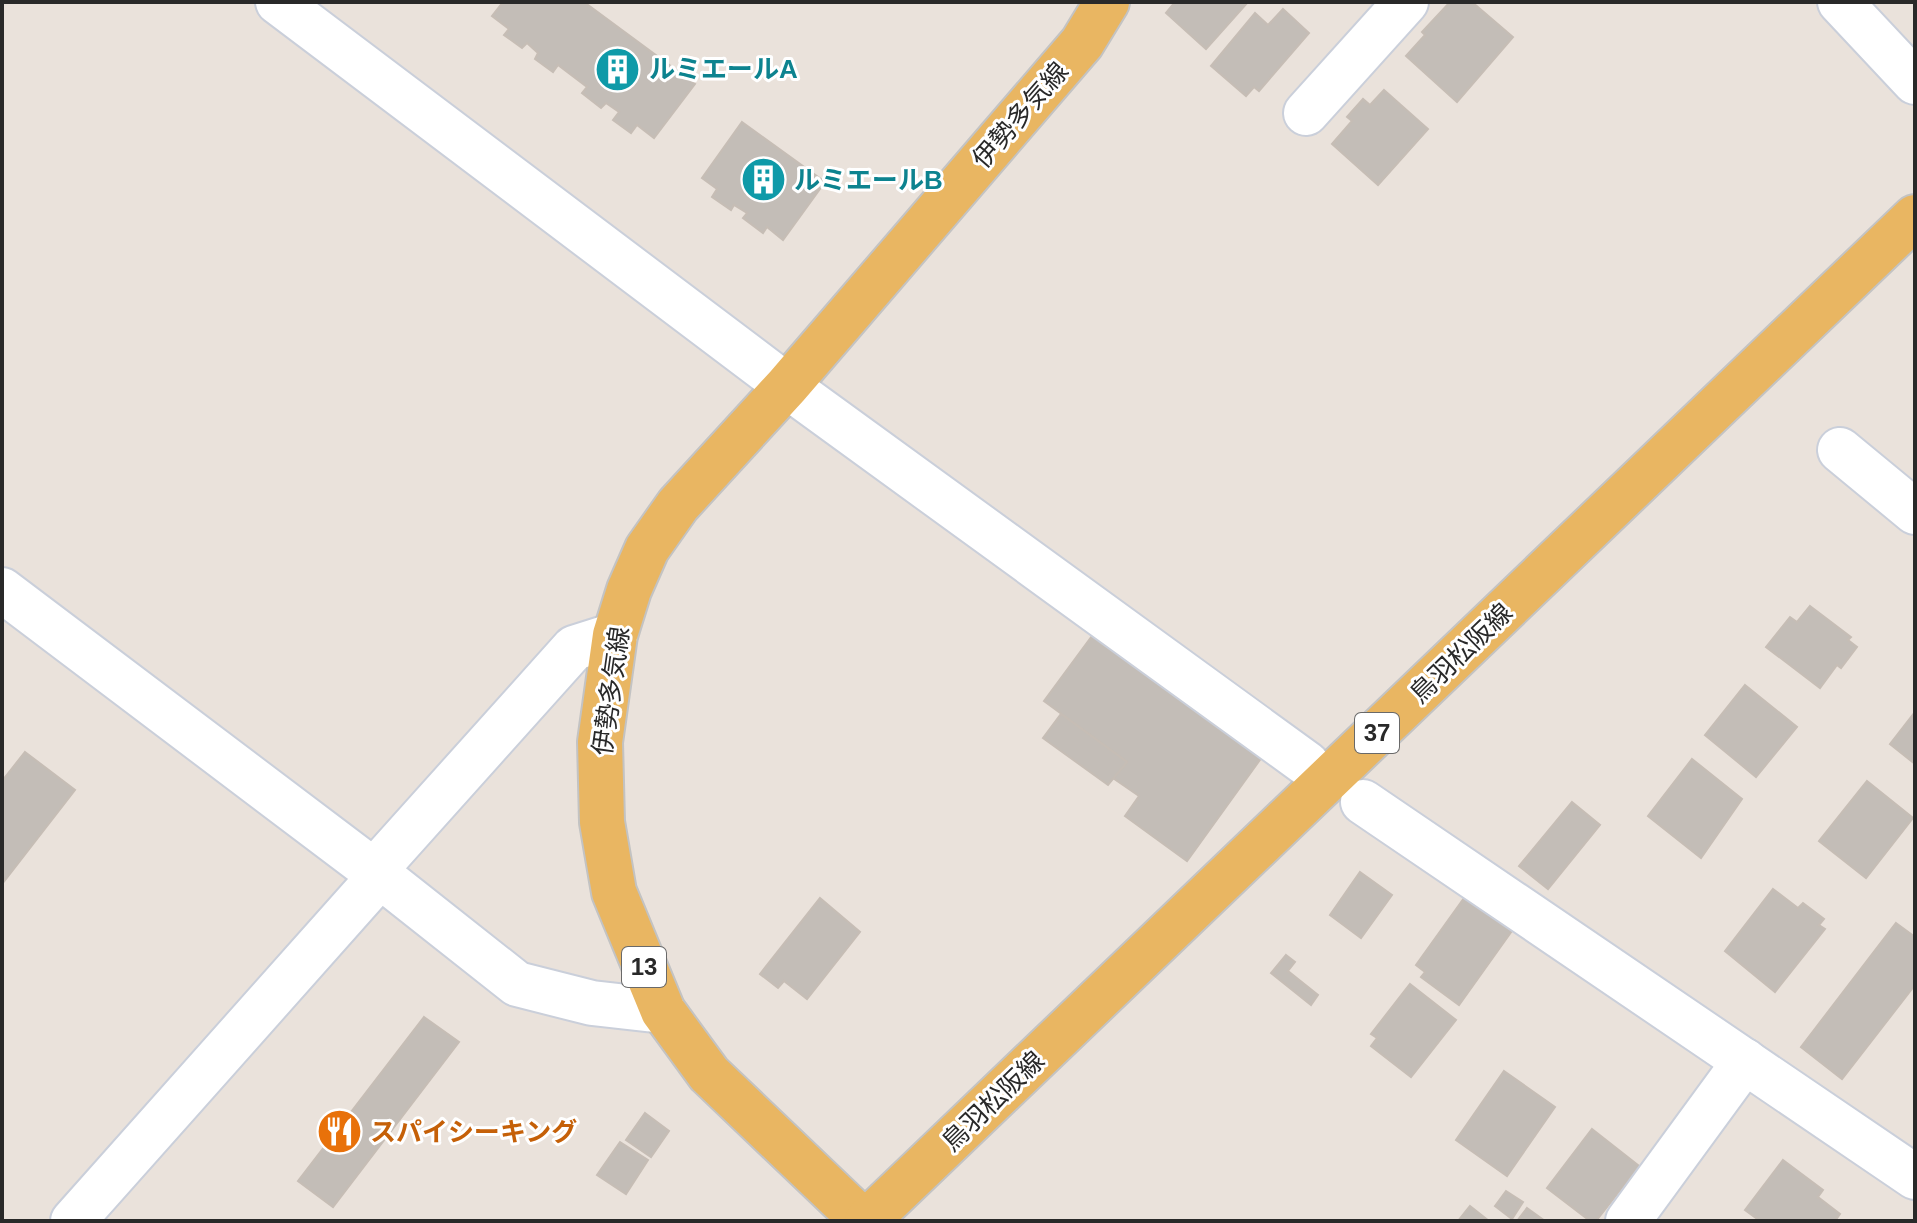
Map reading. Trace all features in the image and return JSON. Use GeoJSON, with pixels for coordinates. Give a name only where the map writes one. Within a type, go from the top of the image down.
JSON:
{"type":"FeatureCollection","features":[{"type":"Feature","properties":{"kind":"main road","name":"伊勢多気線"},"geometry":{"type":"LineString","coordinates":[[865,1221],[709,1074],[663,1011],[614,892],[602,822],[600,742],[615,635],[629,590],[647,549],[678,505],[787,386],[1082,43],[1104,3]]}},
{"type":"Feature","properties":{"kind":"main road","name":"鳥羽松阪線"},"geometry":{"type":"LineString","coordinates":[[865,1221],[1901,231]]}},
{"type":"Feature","properties":{"kind":"street"},"geometry":{"type":"LineString","coordinates":[[278,2],[787,386],[1307,764]]}},
{"type":"Feature","properties":{"kind":"street"},"geometry":{"type":"LineString","coordinates":[[1306,113],[1406,2]]}},
{"type":"Feature","properties":{"kind":"street"},"geometry":{"type":"LineString","coordinates":[[1840,2],[1915,82]]}},
{"type":"Feature","properties":{"kind":"street"},"geometry":{"type":"LineString","coordinates":[[1840,450],[1915,512]]}},
{"type":"Feature","properties":{"kind":"street"},"geometry":{"type":"LineString","coordinates":[[2,590],[517,984],[592,1003],[663,1011]]}},
{"type":"Feature","properties":{"kind":"street"},"geometry":{"type":"LineString","coordinates":[[73,1221],[574,648],[615,635]]}},
{"type":"Feature","properties":{"kind":"street"},"geometry":{"type":"LineString","coordinates":[[1363,802],[1915,1177]]}},
{"type":"Feature","properties":{"kind":"street"},"geometry":{"type":"LineString","coordinates":[[1628,1221],[1745,1061]]}},
{"type":"Feature","properties":{"kind":"building","name":"ルミエールA"},"geometry":{"type":"Polygon","coordinates":[[[503,2],[584,2],[695,84],[654,138],[637,125],[631,133],[613,120],[619,112],[606,103],[601,108],[582,93],[587,87],[558,65],[553,72],[535,59],[538,53],[527,43],[522,48],[504,35],[509,29],[492,16],[503,2]]]}},
{"type":"Feature","properties":{"kind":"building"},"geometry":{"type":"Polygon","coordinates":[[[1175,2],[1248,2],[1206,49],[1166,13],[1175,2]]]}},
{"type":"Feature","properties":{"kind":"building"},"geometry":{"type":"Polygon","coordinates":[[[1450,2],[1472,2],[1513,37],[1457,102],[1406,56],[1425,35],[1422,32],[1450,2]]]}},
{"type":"Feature","properties":{"kind":"building"},"geometry":{"type":"Polygon","coordinates":[[[1283,9],[1309,33],[1259,91],[1254,87],[1246,96],[1211,66],[1255,13],[1268,25],[1283,9]]]}},
{"type":"Feature","properties":{"kind":"building"},"geometry":{"type":"Polygon","coordinates":[[[1384,90],[1428,129],[1378,185],[1332,144],[1352,121],[1347,117],[1363,99],[1370,105],[1384,90]]]}},
{"type":"Feature","properties":{"kind":"building","name":"ルミエールB"},"geometry":{"type":"Polygon","coordinates":[[[742,122],[825,182],[783,240],[767,227],[763,233],[743,218],[747,213],[734,205],[731,210],[712,197],[717,189],[702,178],[742,122]]]}},
{"type":"Feature","properties":{"kind":"building"},"geometry":{"type":"Polygon","coordinates":[[[1810,606],[1851,637],[1848,640],[1857,647],[1841,668],[1837,665],[1820,688],[1766,647],[1790,617],[1797,622],[1810,606]]]}},
{"type":"Feature","properties":{"kind":"building"},"geometry":{"type":"Polygon","coordinates":[[[1095,632],[1262,757],[1187,861],[1125,816],[1139,796],[1113,778],[1127,762],[1044,701],[1095,632]]]}},
{"type":"Feature","properties":{"kind":"building"},"geometry":{"type":"Polygon","coordinates":[[[1745,685],[1797,727],[1756,777],[1705,735],[1745,685]]]}},
{"type":"Feature","properties":{"kind":"building"},"geometry":{"type":"Polygon","coordinates":[[[1915,712],[1915,764],[1890,744],[1915,712]]]}},
{"type":"Feature","properties":{"kind":"building"},"geometry":{"type":"Polygon","coordinates":[[[1061,714],[1127,762],[1108,785],[1043,738],[1061,714]]]}},
{"type":"Feature","properties":{"kind":"building"},"geometry":{"type":"Polygon","coordinates":[[[25,752],[75,790],[2,884],[2,781],[25,752]]]}},
{"type":"Feature","properties":{"kind":"building"},"geometry":{"type":"Polygon","coordinates":[[[1692,759],[1742,799],[1701,858],[1648,816],[1692,759]]]}},
{"type":"Feature","properties":{"kind":"building"},"geometry":{"type":"Polygon","coordinates":[[[1867,781],[1913,818],[1866,878],[1819,841],[1867,781]]]}},
{"type":"Feature","properties":{"kind":"building"},"geometry":{"type":"Polygon","coordinates":[[[1572,802],[1600,825],[1548,889],[1519,866],[1572,802]]]}},
{"type":"Feature","properties":{"kind":"building"},"geometry":{"type":"Polygon","coordinates":[[[1360,872],[1392,895],[1361,938],[1330,915],[1360,872]]]}},
{"type":"Feature","properties":{"kind":"building"},"geometry":{"type":"Polygon","coordinates":[[[1773,889],[1798,908],[1803,903],[1824,919],[1819,925],[1825,929],[1775,992],[1725,951],[1773,889]]]}},
{"type":"Feature","properties":{"kind":"building"},"geometry":{"type":"Polygon","coordinates":[[[1467,894],[1514,928],[1459,1005],[1421,977],[1425,972],[1416,965],[1467,894]]]}},
{"type":"Feature","properties":{"kind":"building"},"geometry":{"type":"Polygon","coordinates":[[[820,898],[860,932],[807,999],[784,981],[778,988],[760,974],[820,898]]]}},
{"type":"Feature","properties":{"kind":"building"},"geometry":{"type":"Polygon","coordinates":[[[1896,923],[1915,937],[1915,985],[1842,1079],[1801,1047],[1896,923]]]}},
{"type":"Feature","properties":{"kind":"building"},"geometry":{"type":"Polygon","coordinates":[[[1286,955],[1295,962],[1288,971],[1318,995],[1311,1005],[1271,973],[1286,955]]]}},
{"type":"Feature","properties":{"kind":"building"},"geometry":{"type":"Polygon","coordinates":[[[1410,984],[1456,1020],[1411,1077],[1371,1046],[1377,1038],[1371,1034],[1410,984]]]}},
{"type":"Feature","properties":{"kind":"building"},"geometry":{"type":"Polygon","coordinates":[[[424,1017],[459,1042],[333,1207],[298,1181],[424,1017]]]}},
{"type":"Feature","properties":{"kind":"building"},"geometry":{"type":"Polygon","coordinates":[[[1504,1071],[1555,1107],[1507,1176],[1456,1140],[1504,1071]]]}},
{"type":"Feature","properties":{"kind":"building"},"geometry":{"type":"Polygon","coordinates":[[[645,1113],[669,1131],[651,1157],[626,1140],[645,1113]]]}},
{"type":"Feature","properties":{"kind":"building"},"geometry":{"type":"Polygon","coordinates":[[[1592,1129],[1639,1166],[1596,1221],[1590,1221],[1547,1188],[1592,1129]]]}},
{"type":"Feature","properties":{"kind":"building"},"geometry":{"type":"Polygon","coordinates":[[[620,1142],[648,1160],[626,1194],[597,1175],[620,1142]]]}},
{"type":"Feature","properties":{"kind":"building"},"geometry":{"type":"Polygon","coordinates":[[[1783,1160],[1823,1190],[1818,1197],[1840,1214],[1835,1221],[1760,1221],[1745,1210],[1783,1160]]]}},
{"type":"Feature","properties":{"kind":"building"},"geometry":{"type":"Polygon","coordinates":[[[1506,1191],[1523,1202],[1512,1219],[1495,1206],[1506,1191]]]}},
{"type":"Feature","properties":{"kind":"building"},"geometry":{"type":"Polygon","coordinates":[[[1470,1206],[1489,1221],[1458,1221],[1470,1206]]]}},
{"type":"Feature","properties":{"kind":"building"},"geometry":{"type":"Polygon","coordinates":[[[1527,1208],[1545,1221],[1517,1221],[1527,1208]]]}},
{"type":"Feature","properties":{"kind":"place","name":"ルミエールA"},"geometry":{"type":"Point","coordinates":[618,69]}},
{"type":"Feature","properties":{"kind":"place","name":"ルミエールB"},"geometry":{"type":"Point","coordinates":[763,180]}},
{"type":"Feature","properties":{"kind":"place","name":"スパイシーキング"},"geometry":{"type":"Point","coordinates":[339,1132]}}]}
